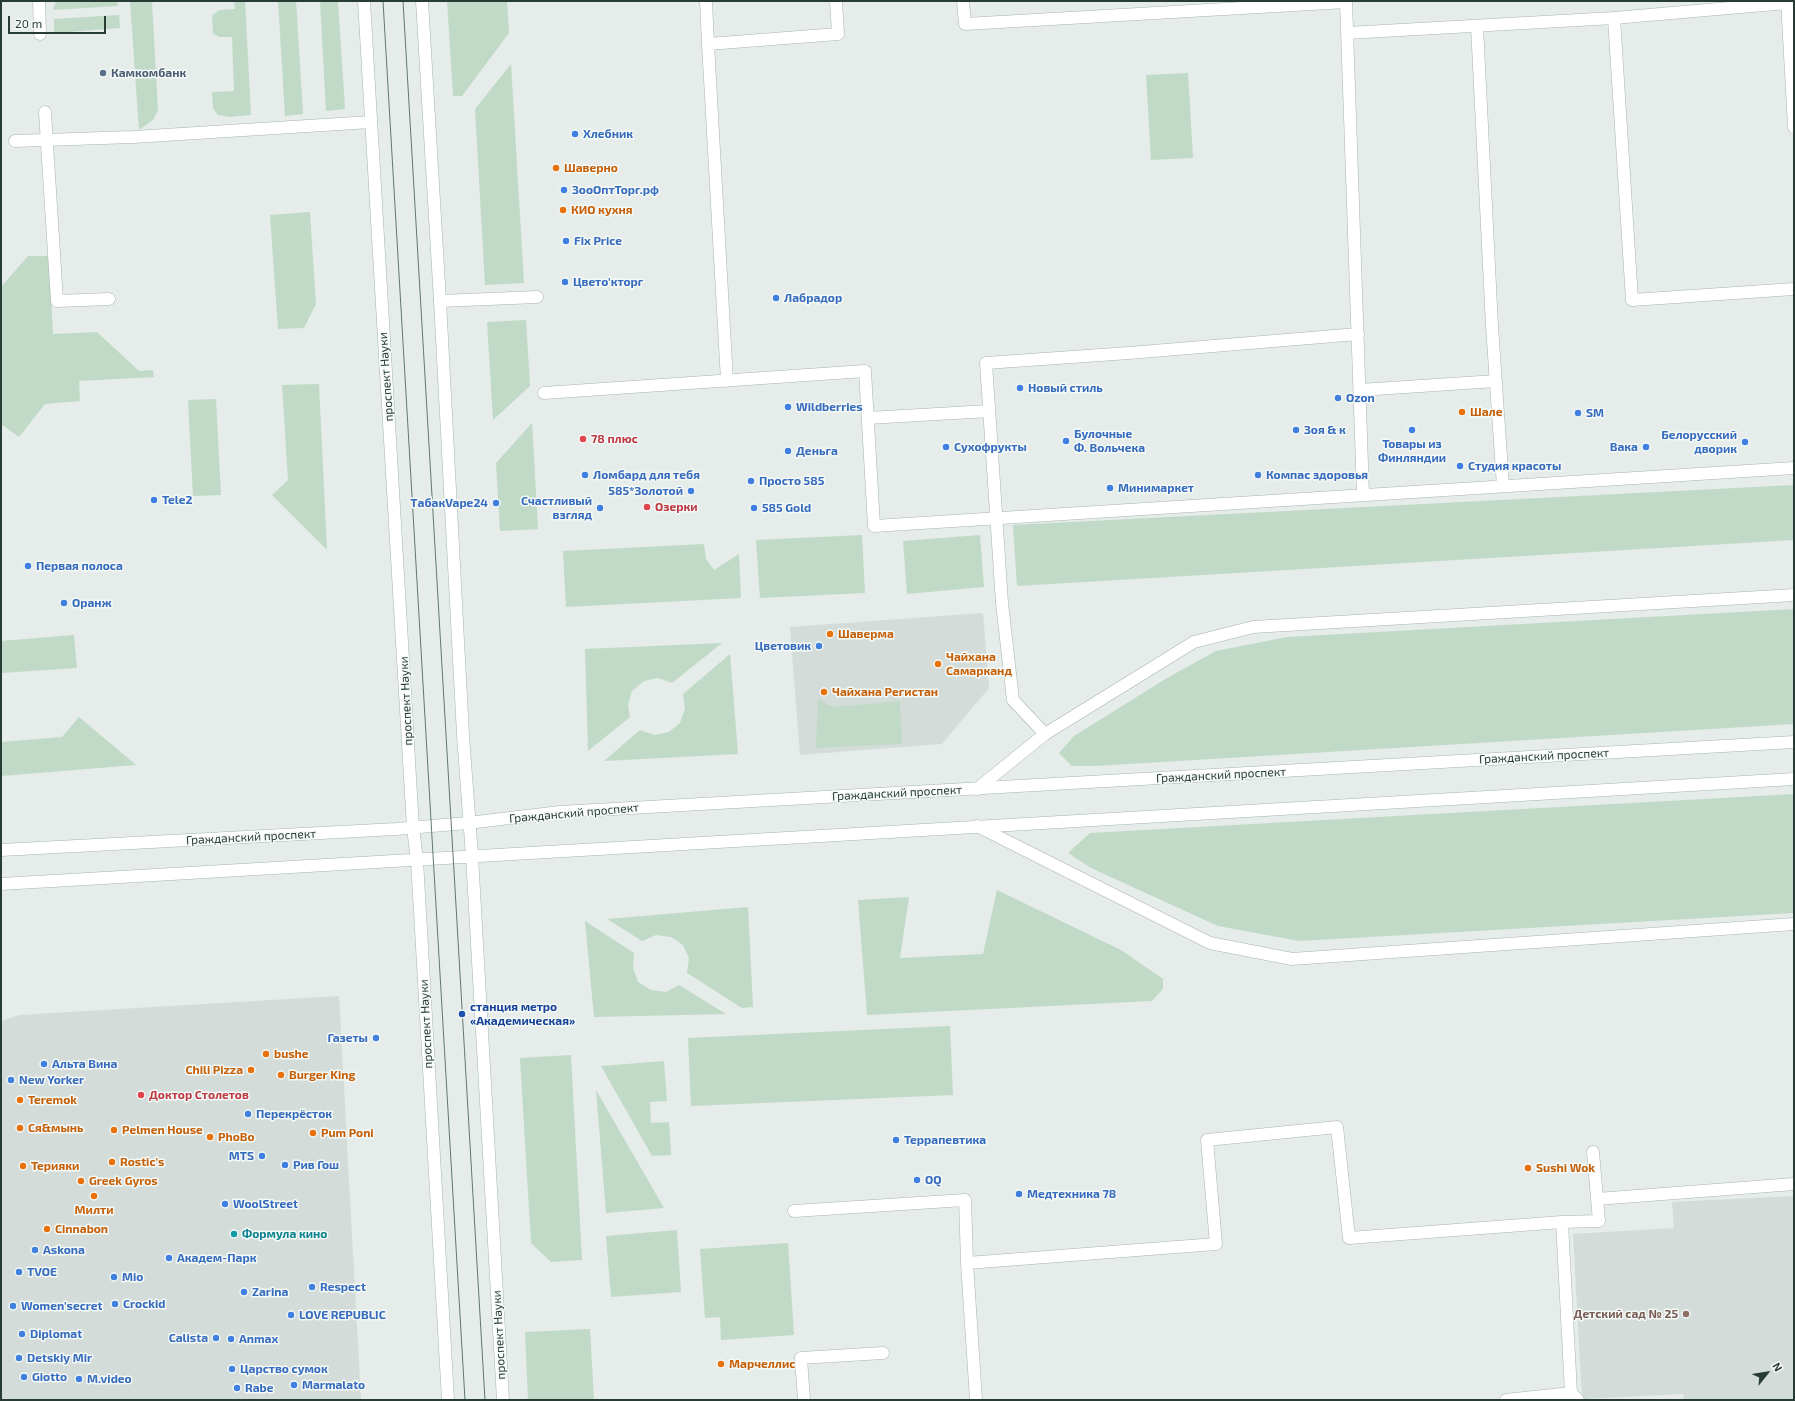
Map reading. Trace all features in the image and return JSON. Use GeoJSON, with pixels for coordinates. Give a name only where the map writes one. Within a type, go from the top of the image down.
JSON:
{"type":"FeatureCollection","features":[{"type":"Feature","properties":{"kind":"main road"},"geometry":{"type":"LineString","coordinates":[[39,1],[40,34]]}},
{"type":"Feature","properties":{"kind":"main road","name":"проспект Науки"},"geometry":{"type":"LineString","coordinates":[[364,1],[413,828],[417,860],[448,1400]]}},
{"type":"Feature","properties":{"kind":"main road","name":"проспект Науки"},"geometry":{"type":"LineString","coordinates":[[422,1],[440,300],[468,823],[472,856],[503,1400]]}},
{"type":"Feature","properties":{"kind":"main road"},"geometry":{"type":"LineString","coordinates":[[706,1],[728,380]]}},
{"type":"Feature","properties":{"kind":"main road"},"geometry":{"type":"LineString","coordinates":[[708,44],[838,34],[836,1]]}},
{"type":"Feature","properties":{"kind":"main road"},"geometry":{"type":"LineString","coordinates":[[963,1],[965,24],[1346,2],[1364,494]]}},
{"type":"Feature","properties":{"kind":"main road"},"geometry":{"type":"LineString","coordinates":[[1347,33],[1614,18],[1787,2],[1794,127]]}},
{"type":"Feature","properties":{"kind":"main road"},"geometry":{"type":"LineString","coordinates":[[1614,18],[1632,300],[1794,289]]}},
{"type":"Feature","properties":{"kind":"main road"},"geometry":{"type":"LineString","coordinates":[[1477,26],[1503,486]]}},
{"type":"Feature","properties":{"kind":"main road"},"geometry":{"type":"LineString","coordinates":[[45,112],[55,246],[57,301],[109,299]]}},
{"type":"Feature","properties":{"kind":"main road"},"geometry":{"type":"LineString","coordinates":[[15,141],[133,137],[371,122]]}},
{"type":"Feature","properties":{"kind":"main road"},"geometry":{"type":"LineString","coordinates":[[440,300],[537,297]]}},
{"type":"Feature","properties":{"kind":"main road"},"geometry":{"type":"LineString","coordinates":[[1045,734],[1013,700],[1002,603],[986,363],[1358,334]]}},
{"type":"Feature","properties":{"kind":"main road"},"geometry":{"type":"LineString","coordinates":[[544,393],[865,371],[874,526],[996,517],[1794,468]]}},
{"type":"Feature","properties":{"kind":"main road"},"geometry":{"type":"LineString","coordinates":[[1360,390],[1496,382]]}},
{"type":"Feature","properties":{"kind":"main road"},"geometry":{"type":"LineString","coordinates":[[868,418],[990,411]]}},
{"type":"Feature","properties":{"kind":"main road"},"geometry":{"type":"LineString","coordinates":[[977,789],[1045,734],[1194,642],[1253,627],[1794,595]]}},
{"type":"Feature","properties":{"kind":"main road","name":"Гражданский проспект"},"geometry":{"type":"LineString","coordinates":[[1,850],[413,828],[560,812],[1794,742]]}},
{"type":"Feature","properties":{"kind":"main road"},"geometry":{"type":"LineString","coordinates":[[1,884],[1794,779]]}},
{"type":"Feature","properties":{"kind":"main road"},"geometry":{"type":"LineString","coordinates":[[977,826],[1210,943],[1292,959],[1794,924]]}},
{"type":"Feature","properties":{"kind":"main road"},"geometry":{"type":"LineString","coordinates":[[967,1263],[1216,1244],[1207,1140],[1337,1127],[1349,1238],[1562,1222],[1599,1221],[1593,1152]]}},
{"type":"Feature","properties":{"kind":"main road"},"geometry":{"type":"LineString","coordinates":[[1597,1200],[1794,1184]]}},
{"type":"Feature","properties":{"kind":"main road"},"geometry":{"type":"LineString","coordinates":[[794,1211],[965,1200],[967,1263],[976,1400]]}},
{"type":"Feature","properties":{"kind":"main road"},"geometry":{"type":"LineString","coordinates":[[1506,1400],[1574,1396],[1562,1222]]}},
{"type":"Feature","properties":{"kind":"main road"},"geometry":{"type":"LineString","coordinates":[[804,1400],[801,1358],[883,1353]]}},
{"type":"Feature","properties":{"kind":"shaded area"},"geometry":{"type":"Polygon","coordinates":[[[983,613],[989,688],[942,744],[800,755],[790,627],[983,613]]]}},
{"type":"Feature","properties":{"kind":"shaded area","name":"Академ-Парк"},"geometry":{"type":"Polygon","coordinates":[[[339,996],[361,1400],[1,1400],[1,1021],[19,1015],[339,996]]]}},
{"type":"Feature","properties":{"kind":"shaded area","name":"Детский сад № 25"},"geometry":{"type":"Polygon","coordinates":[[[1794,1196],[1794,1400],[1684,1400],[1683,1394],[1582,1399],[1573,1234],[1674,1228],[1672,1202],[1794,1196]]]}},
{"type":"Feature","properties":{"kind":"green space"},"geometry":{"type":"Polygon","coordinates":[[[56,1],[117,1],[118,6],[53,10],[56,1]]]}},
{"type":"Feature","properties":{"kind":"green space"},"geometry":{"type":"Polygon","coordinates":[[[130,1],[152,1],[158,110],[153,120],[139,130],[130,1]]]}},
{"type":"Feature","properties":{"kind":"green space"},"geometry":{"type":"Polygon","coordinates":[[[234,1],[245,1],[251,115],[229,117],[218,115],[213,108],[212,92],[234,91],[232,37],[220,37],[213,34],[212,15],[220,10],[235,9],[234,1]]]}},
{"type":"Feature","properties":{"kind":"green space"},"geometry":{"type":"Polygon","coordinates":[[[278,1],[296,1],[303,114],[285,116],[278,1]]]}},
{"type":"Feature","properties":{"kind":"green space"},"geometry":{"type":"Polygon","coordinates":[[[320,1],[338,1],[345,109],[326,111],[320,1]]]}},
{"type":"Feature","properties":{"kind":"green space"},"geometry":{"type":"Polygon","coordinates":[[[447,1],[507,1],[509,33],[462,96],[453,96],[447,1]]]}},
{"type":"Feature","properties":{"kind":"green space"},"geometry":{"type":"Polygon","coordinates":[[[119,15],[120,28],[54,33],[54,19],[119,15]]]}},
{"type":"Feature","properties":{"kind":"green space"},"geometry":{"type":"Polygon","coordinates":[[[511,64],[524,283],[485,285],[475,109],[511,64]]]}},
{"type":"Feature","properties":{"kind":"green space"},"geometry":{"type":"Polygon","coordinates":[[[1188,73],[1193,158],[1151,160],[1146,75],[1188,73]]]}},
{"type":"Feature","properties":{"kind":"green space"},"geometry":{"type":"Polygon","coordinates":[[[310,212],[316,304],[304,328],[278,329],[270,215],[310,212]]]}},
{"type":"Feature","properties":{"kind":"green space"},"geometry":{"type":"Polygon","coordinates":[[[28,256],[49,256],[53,334],[97,332],[139,371],[153,370],[154,377],[79,381],[80,401],[45,404],[19,437],[1,424],[1,287],[28,256]]]}},
{"type":"Feature","properties":{"kind":"green space"},"geometry":{"type":"Polygon","coordinates":[[[526,320],[530,386],[493,420],[487,322],[526,320]]]}},
{"type":"Feature","properties":{"kind":"green space"},"geometry":{"type":"Polygon","coordinates":[[[319,384],[327,550],[272,495],[288,480],[282,385],[319,384]]]}},
{"type":"Feature","properties":{"kind":"green space"},"geometry":{"type":"Polygon","coordinates":[[[216,399],[221,495],[193,496],[188,400],[216,399]]]}},
{"type":"Feature","properties":{"kind":"green space"},"geometry":{"type":"Polygon","coordinates":[[[532,423],[538,529],[500,531],[496,463],[532,423]]]}},
{"type":"Feature","properties":{"kind":"green space"},"geometry":{"type":"Polygon","coordinates":[[[1794,485],[1794,540],[1017,586],[1013,525],[1794,485]]]}},
{"type":"Feature","properties":{"kind":"green space"},"geometry":{"type":"Polygon","coordinates":[[[862,535],[865,593],[760,598],[756,540],[862,535]]]}},
{"type":"Feature","properties":{"kind":"green space"},"geometry":{"type":"Polygon","coordinates":[[[980,535],[984,587],[907,594],[903,541],[980,535]]]}},
{"type":"Feature","properties":{"kind":"green space"},"geometry":{"type":"Polygon","coordinates":[[[704,544],[706,559],[714,570],[739,554],[741,598],[566,607],[563,551],[704,544]]]}},
{"type":"Feature","properties":{"kind":"green space"},"geometry":{"type":"Polygon","coordinates":[[[1794,609],[1794,724],[1095,766],[1072,766],[1059,753],[1074,736],[1167,678],[1216,651],[1287,637],[1794,609]]]}},
{"type":"Feature","properties":{"kind":"green space"},"geometry":{"type":"Polygon","coordinates":[[[74,635],[77,668],[1,673],[1,641],[74,635]]]}},
{"type":"Feature","properties":{"kind":"green space"},"geometry":{"type":"Polygon","coordinates":[[[722,643],[672,683],[658,678],[644,681],[632,691],[628,705],[630,717],[588,751],[585,649],[722,643]]]}},
{"type":"Feature","properties":{"kind":"green space"},"geometry":{"type":"Polygon","coordinates":[[[730,654],[738,754],[604,761],[640,730],[654,735],[669,732],[680,723],[685,709],[683,694],[730,654]]]}},
{"type":"Feature","properties":{"kind":"green space"},"geometry":{"type":"Polygon","coordinates":[[[818,698],[825,704],[834,707],[900,701],[902,744],[816,748],[818,698]]]}},
{"type":"Feature","properties":{"kind":"green space"},"geometry":{"type":"Polygon","coordinates":[[[79,717],[136,765],[1,776],[1,742],[62,737],[79,717]]]}},
{"type":"Feature","properties":{"kind":"green space"},"geometry":{"type":"Polygon","coordinates":[[[1794,794],[1794,913],[1299,941],[1218,926],[1091,868],[1068,853],[1090,833],[1794,794]]]}},
{"type":"Feature","properties":{"kind":"green space"},"geometry":{"type":"Polygon","coordinates":[[[997,890],[1121,950],[1163,979],[1163,989],[1152,1001],[867,1015],[858,900],[909,897],[900,958],[983,954],[997,890]]]}},
{"type":"Feature","properties":{"kind":"green space"},"geometry":{"type":"Polygon","coordinates":[[[748,907],[753,1007],[742,1008],[687,973],[689,958],[683,945],[671,937],[656,935],[642,941],[607,919],[748,907]]]}},
{"type":"Feature","properties":{"kind":"green space"},"geometry":{"type":"Polygon","coordinates":[[[585,921],[634,953],[633,968],[638,982],[651,990],[666,992],[679,985],[726,1014],[594,1017],[585,921]]]}},
{"type":"Feature","properties":{"kind":"green space"},"geometry":{"type":"Polygon","coordinates":[[[950,1026],[953,1095],[691,1106],[688,1038],[950,1026]]]}},
{"type":"Feature","properties":{"kind":"green space"},"geometry":{"type":"Polygon","coordinates":[[[571,1055],[582,1260],[551,1262],[531,1243],[520,1058],[571,1055]]]}},
{"type":"Feature","properties":{"kind":"green space"},"geometry":{"type":"Polygon","coordinates":[[[664,1061],[667,1101],[650,1102],[651,1123],[669,1122],[671,1155],[652,1156],[601,1066],[664,1061]]]}},
{"type":"Feature","properties":{"kind":"green space"},"geometry":{"type":"Polygon","coordinates":[[[596,1090],[664,1208],[606,1213],[596,1090]]]}},
{"type":"Feature","properties":{"kind":"green space"},"geometry":{"type":"Polygon","coordinates":[[[677,1230],[681,1292],[611,1297],[606,1236],[677,1230]]]}},
{"type":"Feature","properties":{"kind":"green space"},"geometry":{"type":"Polygon","coordinates":[[[788,1243],[794,1335],[721,1340],[720,1317],[705,1318],[700,1249],[788,1243]]]}},
{"type":"Feature","properties":{"kind":"green space"},"geometry":{"type":"Polygon","coordinates":[[[590,1329],[594,1400],[528,1400],[525,1332],[590,1329]]]}},
{"type":"Feature","properties":{"kind":"tram line"},"geometry":{"type":"LineString","coordinates":[[383,1],[465,1400]]}},
{"type":"Feature","properties":{"kind":"tram line"},"geometry":{"type":"LineString","coordinates":[[403,1],[485,1400]]}},
{"type":"Feature","properties":{"kind":"place","name":"Камкомбанк"},"geometry":{"type":"Point","coordinates":[103,73]}},
{"type":"Feature","properties":{"kind":"place","name":"Хлебник"},"geometry":{"type":"Point","coordinates":[575,134]}},
{"type":"Feature","properties":{"kind":"place","name":"Шаверно"},"geometry":{"type":"Point","coordinates":[556,168]}},
{"type":"Feature","properties":{"kind":"place","name":"ЗооОптТорг.рф"},"geometry":{"type":"Point","coordinates":[564,190]}},
{"type":"Feature","properties":{"kind":"place","name":"КИО кухня"},"geometry":{"type":"Point","coordinates":[563,210]}},
{"type":"Feature","properties":{"kind":"place","name":"Fix Price"},"geometry":{"type":"Point","coordinates":[566,241]}},
{"type":"Feature","properties":{"kind":"place","name":"Цвето'кторг"},"geometry":{"type":"Point","coordinates":[565,282]}},
{"type":"Feature","properties":{"kind":"place","name":"Лабрадор"},"geometry":{"type":"Point","coordinates":[776,298]}},
{"type":"Feature","properties":{"kind":"place","name":"Новый стиль"},"geometry":{"type":"Point","coordinates":[1020,388]}},
{"type":"Feature","properties":{"kind":"place","name":"Ozon"},"geometry":{"type":"Point","coordinates":[1338,398]}},
{"type":"Feature","properties":{"kind":"place","name":"Wildberries"},"geometry":{"type":"Point","coordinates":[788,407]}},
{"type":"Feature","properties":{"kind":"place","name":"Шале"},"geometry":{"type":"Point","coordinates":[1462,412]}},
{"type":"Feature","properties":{"kind":"place","name":"SM"},"geometry":{"type":"Point","coordinates":[1578,413]}},
{"type":"Feature","properties":{"kind":"place","name":"Зоя & к"},"geometry":{"type":"Point","coordinates":[1296,430]}},
{"type":"Feature","properties":{"kind":"place","name":"Товары из Финляндии"},"geometry":{"type":"Point","coordinates":[1412,430]}},
{"type":"Feature","properties":{"kind":"place","name":"78 плюс"},"geometry":{"type":"Point","coordinates":[583,439]}},
{"type":"Feature","properties":{"kind":"place","name":"Булочные Ф. Вольчека"},"geometry":{"type":"Point","coordinates":[1066,441]}},
{"type":"Feature","properties":{"kind":"place","name":"Белорусский дворик"},"geometry":{"type":"Point","coordinates":[1745,442]}},
{"type":"Feature","properties":{"kind":"place","name":"Сухофрукты"},"geometry":{"type":"Point","coordinates":[946,447]}},
{"type":"Feature","properties":{"kind":"place","name":"Вака"},"geometry":{"type":"Point","coordinates":[1646,447]}},
{"type":"Feature","properties":{"kind":"place","name":"Деньга"},"geometry":{"type":"Point","coordinates":[788,451]}},
{"type":"Feature","properties":{"kind":"place","name":"Студия красоты"},"geometry":{"type":"Point","coordinates":[1460,466]}},
{"type":"Feature","properties":{"kind":"place","name":"Ломбард для тебя"},"geometry":{"type":"Point","coordinates":[585,475]}},
{"type":"Feature","properties":{"kind":"place","name":"Компас здоровья"},"geometry":{"type":"Point","coordinates":[1258,475]}},
{"type":"Feature","properties":{"kind":"place","name":"Просто 585"},"geometry":{"type":"Point","coordinates":[751,481]}},
{"type":"Feature","properties":{"kind":"place","name":"Минимаркет"},"geometry":{"type":"Point","coordinates":[1110,488]}},
{"type":"Feature","properties":{"kind":"place","name":"585*Золотой"},"geometry":{"type":"Point","coordinates":[691,491]}},
{"type":"Feature","properties":{"kind":"place","name":"Tele2"},"geometry":{"type":"Point","coordinates":[154,500]}},
{"type":"Feature","properties":{"kind":"place","name":"ТабакVape24"},"geometry":{"type":"Point","coordinates":[496,503]}},
{"type":"Feature","properties":{"kind":"place","name":"Озерки"},"geometry":{"type":"Point","coordinates":[647,507]}},
{"type":"Feature","properties":{"kind":"place","name":"Счастливый взгляд"},"geometry":{"type":"Point","coordinates":[600,508]}},
{"type":"Feature","properties":{"kind":"place","name":"585 Gold"},"geometry":{"type":"Point","coordinates":[754,508]}},
{"type":"Feature","properties":{"kind":"place","name":"Первая полоса"},"geometry":{"type":"Point","coordinates":[28,566]}},
{"type":"Feature","properties":{"kind":"place","name":"Оранж"},"geometry":{"type":"Point","coordinates":[64,603]}},
{"type":"Feature","properties":{"kind":"place","name":"Шаверма"},"geometry":{"type":"Point","coordinates":[830,634]}},
{"type":"Feature","properties":{"kind":"place","name":"Цветовик"},"geometry":{"type":"Point","coordinates":[819,646]}},
{"type":"Feature","properties":{"kind":"place","name":"Чайхана Самарканд"},"geometry":{"type":"Point","coordinates":[938,664]}},
{"type":"Feature","properties":{"kind":"place","name":"Чайхана Регистан"},"geometry":{"type":"Point","coordinates":[824,692]}},
{"type":"Feature","properties":{"kind":"place","name":"станция метро «Академическая»"},"geometry":{"type":"Point","coordinates":[462,1014]}},
{"type":"Feature","properties":{"kind":"place","name":"Газеты"},"geometry":{"type":"Point","coordinates":[376,1038]}},
{"type":"Feature","properties":{"kind":"place","name":"bushe"},"geometry":{"type":"Point","coordinates":[266,1054]}},
{"type":"Feature","properties":{"kind":"place","name":"Альта Вина"},"geometry":{"type":"Point","coordinates":[44,1064]}},
{"type":"Feature","properties":{"kind":"place","name":"Chili Pizza"},"geometry":{"type":"Point","coordinates":[251,1070]}},
{"type":"Feature","properties":{"kind":"place","name":"Burger King"},"geometry":{"type":"Point","coordinates":[281,1075]}},
{"type":"Feature","properties":{"kind":"place","name":"New Yorker"},"geometry":{"type":"Point","coordinates":[11,1080]}},
{"type":"Feature","properties":{"kind":"place","name":"Доктор Столетов"},"geometry":{"type":"Point","coordinates":[141,1095]}},
{"type":"Feature","properties":{"kind":"place","name":"Teremok"},"geometry":{"type":"Point","coordinates":[20,1100]}},
{"type":"Feature","properties":{"kind":"place","name":"Перекрёсток"},"geometry":{"type":"Point","coordinates":[248,1114]}},
{"type":"Feature","properties":{"kind":"place","name":"Ся&мынь"},"geometry":{"type":"Point","coordinates":[20,1128]}},
{"type":"Feature","properties":{"kind":"place","name":"Pelmen House"},"geometry":{"type":"Point","coordinates":[114,1130]}},
{"type":"Feature","properties":{"kind":"place","name":"Pum Poni"},"geometry":{"type":"Point","coordinates":[313,1133]}},
{"type":"Feature","properties":{"kind":"place","name":"PhoBo"},"geometry":{"type":"Point","coordinates":[210,1137]}},
{"type":"Feature","properties":{"kind":"place","name":"Террапевтика"},"geometry":{"type":"Point","coordinates":[896,1140]}},
{"type":"Feature","properties":{"kind":"place","name":"MTS"},"geometry":{"type":"Point","coordinates":[262,1156]}},
{"type":"Feature","properties":{"kind":"place","name":"Rostic's"},"geometry":{"type":"Point","coordinates":[112,1162]}},
{"type":"Feature","properties":{"kind":"place","name":"Рив Гош"},"geometry":{"type":"Point","coordinates":[285,1165]}},
{"type":"Feature","properties":{"kind":"place","name":"Терияки"},"geometry":{"type":"Point","coordinates":[23,1166]}},
{"type":"Feature","properties":{"kind":"place","name":"Sushi Wok"},"geometry":{"type":"Point","coordinates":[1528,1168]}},
{"type":"Feature","properties":{"kind":"place","name":"OQ"},"geometry":{"type":"Point","coordinates":[917,1180]}},
{"type":"Feature","properties":{"kind":"place","name":"Greek Gyros"},"geometry":{"type":"Point","coordinates":[81,1181]}},
{"type":"Feature","properties":{"kind":"place","name":"Медтехника 78"},"geometry":{"type":"Point","coordinates":[1019,1194]}},
{"type":"Feature","properties":{"kind":"place","name":"Милти"},"geometry":{"type":"Point","coordinates":[94,1196]}},
{"type":"Feature","properties":{"kind":"place","name":"WoolStreet"},"geometry":{"type":"Point","coordinates":[225,1204]}},
{"type":"Feature","properties":{"kind":"place","name":"Cinnabon"},"geometry":{"type":"Point","coordinates":[47,1229]}},
{"type":"Feature","properties":{"kind":"place","name":"Формула кино"},"geometry":{"type":"Point","coordinates":[234,1234]}},
{"type":"Feature","properties":{"kind":"place","name":"Askona"},"geometry":{"type":"Point","coordinates":[35,1250]}},
{"type":"Feature","properties":{"kind":"place","name":"Академ-Парк"},"geometry":{"type":"Point","coordinates":[169,1258]}},
{"type":"Feature","properties":{"kind":"place","name":"TVOE"},"geometry":{"type":"Point","coordinates":[19,1272]}},
{"type":"Feature","properties":{"kind":"place","name":"Mio"},"geometry":{"type":"Point","coordinates":[114,1277]}},
{"type":"Feature","properties":{"kind":"place","name":"Respect"},"geometry":{"type":"Point","coordinates":[312,1287]}},
{"type":"Feature","properties":{"kind":"place","name":"Zarina"},"geometry":{"type":"Point","coordinates":[244,1292]}},
{"type":"Feature","properties":{"kind":"place","name":"Crockid"},"geometry":{"type":"Point","coordinates":[115,1304]}},
{"type":"Feature","properties":{"kind":"place","name":"Women'secret"},"geometry":{"type":"Point","coordinates":[13,1306]}},
{"type":"Feature","properties":{"kind":"place","name":"Детский сад № 25"},"geometry":{"type":"Point","coordinates":[1686,1314]}},
{"type":"Feature","properties":{"kind":"place","name":"LOVE REPUBLIC"},"geometry":{"type":"Point","coordinates":[291,1315]}},
{"type":"Feature","properties":{"kind":"place","name":"Diplomat"},"geometry":{"type":"Point","coordinates":[22,1334]}},
{"type":"Feature","properties":{"kind":"place","name":"Calista"},"geometry":{"type":"Point","coordinates":[216,1338]}},
{"type":"Feature","properties":{"kind":"place","name":"Anmax"},"geometry":{"type":"Point","coordinates":[231,1339]}},
{"type":"Feature","properties":{"kind":"place","name":"Detskiy Mir"},"geometry":{"type":"Point","coordinates":[19,1358]}},
{"type":"Feature","properties":{"kind":"place","name":"Марчеллис"},"geometry":{"type":"Point","coordinates":[721,1364]}},
{"type":"Feature","properties":{"kind":"place","name":"Царство сумок"},"geometry":{"type":"Point","coordinates":[232,1369]}},
{"type":"Feature","properties":{"kind":"place","name":"Giotto"},"geometry":{"type":"Point","coordinates":[24,1377]}},
{"type":"Feature","properties":{"kind":"place","name":"M.video"},"geometry":{"type":"Point","coordinates":[79,1379]}},
{"type":"Feature","properties":{"kind":"place","name":"Marmalato"},"geometry":{"type":"Point","coordinates":[294,1385]}},
{"type":"Feature","properties":{"kind":"place","name":"Rabe"},"geometry":{"type":"Point","coordinates":[237,1388]}}]}
